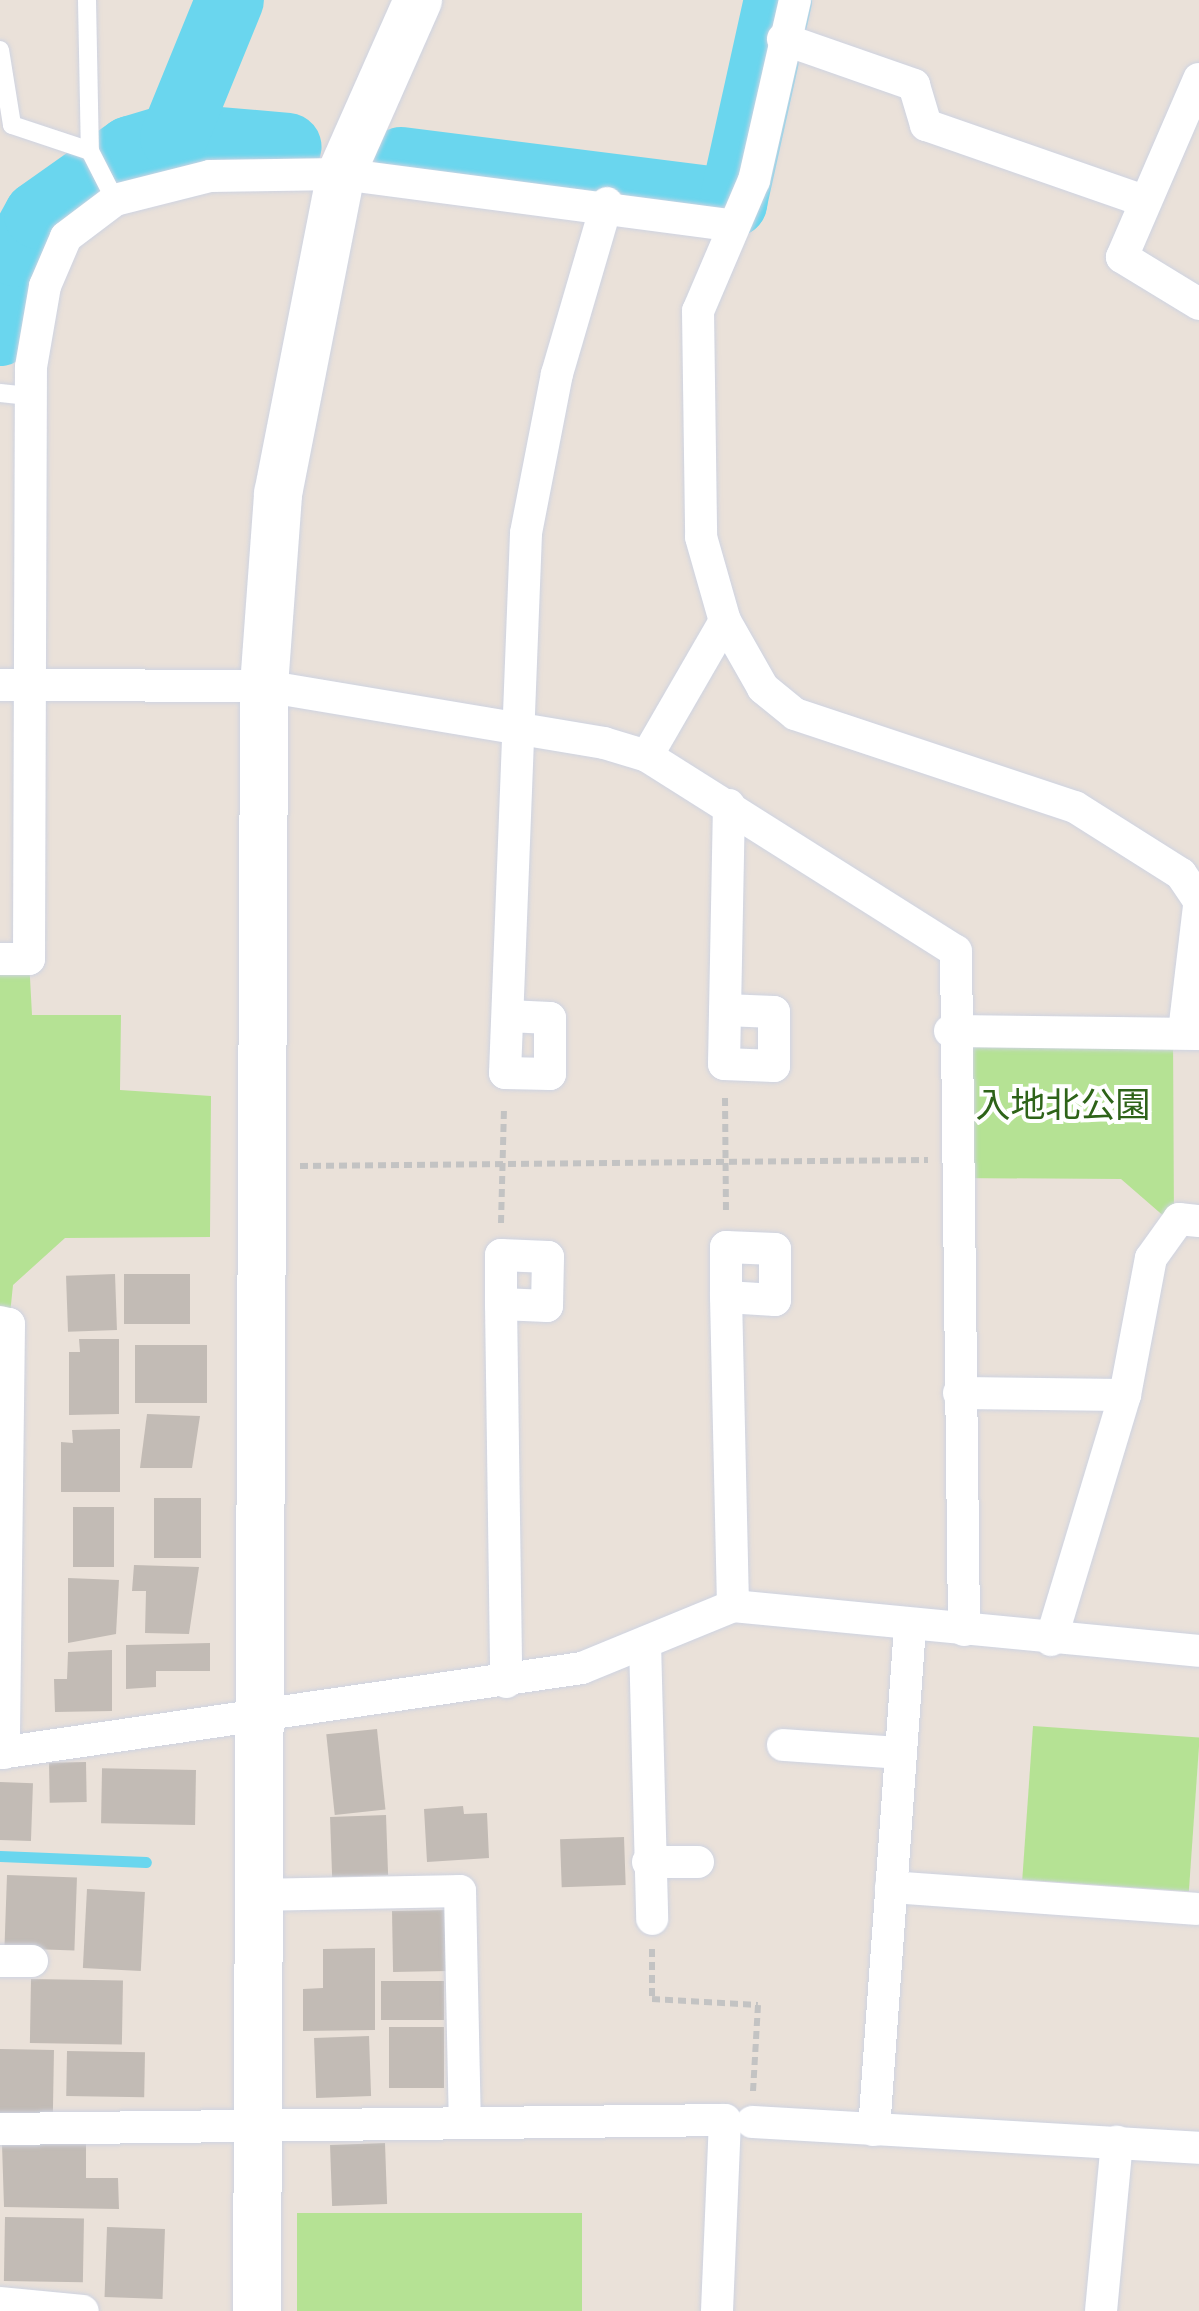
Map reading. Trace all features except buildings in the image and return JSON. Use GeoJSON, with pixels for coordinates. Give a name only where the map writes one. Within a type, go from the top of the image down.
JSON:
{"type":"FeatureCollection","features":[{"type":"Feature","properties":{"kind":"street"},"geometry":{"type":"LineString","coordinates":[[257,2311],[254,1709],[264,1166],[264,686],[278,494],[342,174],[418,0]]}},
{"type":"Feature","properties":{"kind":"street"},"geometry":{"type":"LineString","coordinates":[[796,0],[783,38],[754,180],[698,311],[695,429],[701,537],[726,621],[763,688],[795,714],[1075,806],[1180,874],[1199,904],[1192,1033],[950,1031]]}},
{"type":"Feature","properties":{"kind":"street"},"geometry":{"type":"LineString","coordinates":[[783,38],[914,85],[926,125],[1140,200]]}},
{"type":"Feature","properties":{"kind":"street"},"geometry":{"type":"LineString","coordinates":[[1199,80],[1140,200],[1122,257],[1199,304]]}},
{"type":"Feature","properties":{"kind":"street"},"geometry":{"type":"LineString","coordinates":[[0,959],[29,959],[13,685],[14,395],[44,286],[66,237],[112,194],[210,176],[342,174],[607,203],[734,226]]}},
{"type":"Feature","properties":{"kind":"street"},"geometry":{"type":"LineString","coordinates":[[508,1016],[550,1018],[550,1074],[505,1073],[526,534],[558,374],[607,203]]}},
{"type":"Feature","properties":{"kind":"street"},"geometry":{"type":"LineString","coordinates":[[648,756],[726,621]]}},
{"type":"Feature","properties":{"kind":"street"},"geometry":{"type":"LineString","coordinates":[[13,685],[264,686],[516,728],[648,756],[956,951],[950,1031],[964,1630]]}},
{"type":"Feature","properties":{"kind":"street"},"geometry":{"type":"LineString","coordinates":[[726,1010],[774,1012],[774,1066],[724,1064],[728,805]]}},
{"type":"Feature","properties":{"kind":"street"},"geometry":{"type":"LineString","coordinates":[[1051,1640],[1125,1395],[1151,1258],[1179,1219],[1199,1221]]}},
{"type":"Feature","properties":{"kind":"street"},"geometry":{"type":"LineString","coordinates":[[726,1297],[775,1300],[775,1248],[726,1246],[726,1297],[733,1606]]}},
{"type":"Feature","properties":{"kind":"street"},"geometry":{"type":"LineString","coordinates":[[500,1304],[547,1306],[548,1257],[500,1255],[500,1304],[506,1682]]}},
{"type":"Feature","properties":{"kind":"street"},"geometry":{"type":"LineString","coordinates":[[0,1322],[8,1324],[2,1753],[254,1709],[506,1682],[645,1642],[733,1606],[910,1627],[1199,1651]]}},
{"type":"Feature","properties":{"kind":"street"},"geometry":{"type":"LineString","coordinates":[[959,1393],[1125,1395]]}},
{"type":"Feature","properties":{"kind":"street"},"geometry":{"type":"LineString","coordinates":[[874,2130],[910,1627]]}},
{"type":"Feature","properties":{"kind":"street"},"geometry":{"type":"LineString","coordinates":[[645,1642],[652,1920]]}},
{"type":"Feature","properties":{"kind":"street"},"geometry":{"type":"LineString","coordinates":[[783,1745],[901,1753]]}},
{"type":"Feature","properties":{"kind":"street"},"geometry":{"type":"LineString","coordinates":[[648,1862],[698,1862]]}},
{"type":"Feature","properties":{"kind":"street"},"geometry":{"type":"LineString","coordinates":[[892,1887],[1196,1910]]}},
{"type":"Feature","properties":{"kind":"street"},"geometry":{"type":"LineString","coordinates":[[256,1895],[460,1891],[465,2122]]}},
{"type":"Feature","properties":{"kind":"street"},"geometry":{"type":"LineString","coordinates":[[0,2129],[726,2120],[716,2311]]}},
{"type":"Feature","properties":{"kind":"street"},"geometry":{"type":"LineString","coordinates":[[752,2122],[1199,2148]]}},
{"type":"Feature","properties":{"kind":"street"},"geometry":{"type":"LineString","coordinates":[[1101,2311],[1117,2142]]}},
{"type":"Feature","properties":{"kind":"street"},"geometry":{"type":"LineString","coordinates":[[0,2303],[83,2311]]}},
{"type":"Feature","properties":{"kind":"lane"},"geometry":{"type":"LineString","coordinates":[[86,0],[93,156],[112,194]]}},
{"type":"Feature","properties":{"kind":"lane"},"geometry":{"type":"LineString","coordinates":[[0,50],[2,109],[12,125],[93,156]]}},
{"type":"Feature","properties":{"kind":"path"},"geometry":{"type":"LineString","coordinates":[[724,1064],[726,1246]]}},
{"type":"Feature","properties":{"kind":"path"},"geometry":{"type":"LineString","coordinates":[[500,1255],[505,1073]]}},
{"type":"Feature","properties":{"kind":"path"},"geometry":{"type":"LineString","coordinates":[[264,1166],[954,1159]]}},
{"type":"Feature","properties":{"kind":"path"},"geometry":{"type":"LineString","coordinates":[[652,1920],[652,1999],[758,2005],[752,2122]]}},
{"type":"Feature","properties":{"kind":"green space"},"geometry":{"type":"Polygon","coordinates":[[[0,959],[29,959],[32,1015],[121,1015],[120,1090],[211,1096],[210,1237],[65,1238],[13,1285],[9,1324],[0,1322],[0,959]]]}},
{"type":"Feature","properties":{"kind":"green space","name":"入地北公園"},"geometry":{"type":"Polygon","coordinates":[[[950,1031],[1173,1032],[1174,1225],[1121,1179],[954,1178],[950,1031]]]}},
{"type":"Feature","properties":{"kind":"green space"},"geometry":{"type":"Polygon","coordinates":[[[1033,1726],[1199,1738],[1189,1891],[1022,1880],[1033,1726]]]}},
{"type":"Feature","properties":{"kind":"green space"},"geometry":{"type":"Polygon","coordinates":[[[297,2213],[582,2213],[582,2311],[297,2311],[297,2213]]]}},
{"type":"Feature","properties":{"kind":"waterway"},"geometry":{"type":"LineString","coordinates":[[0,332],[17,253],[38,215],[130,150],[174,137],[230,0]]}},
{"type":"Feature","properties":{"kind":"waterway"},"geometry":{"type":"LineString","coordinates":[[401,161],[733,203],[778,0]]}},
{"type":"Feature","properties":{"kind":"waterway"},"geometry":{"type":"LineString","coordinates":[[174,137],[288,147]]}},
{"type":"Feature","properties":{"kind":"waterway"},"geometry":{"type":"LineString","coordinates":[[0,1856],[146,1862]]}}]}
